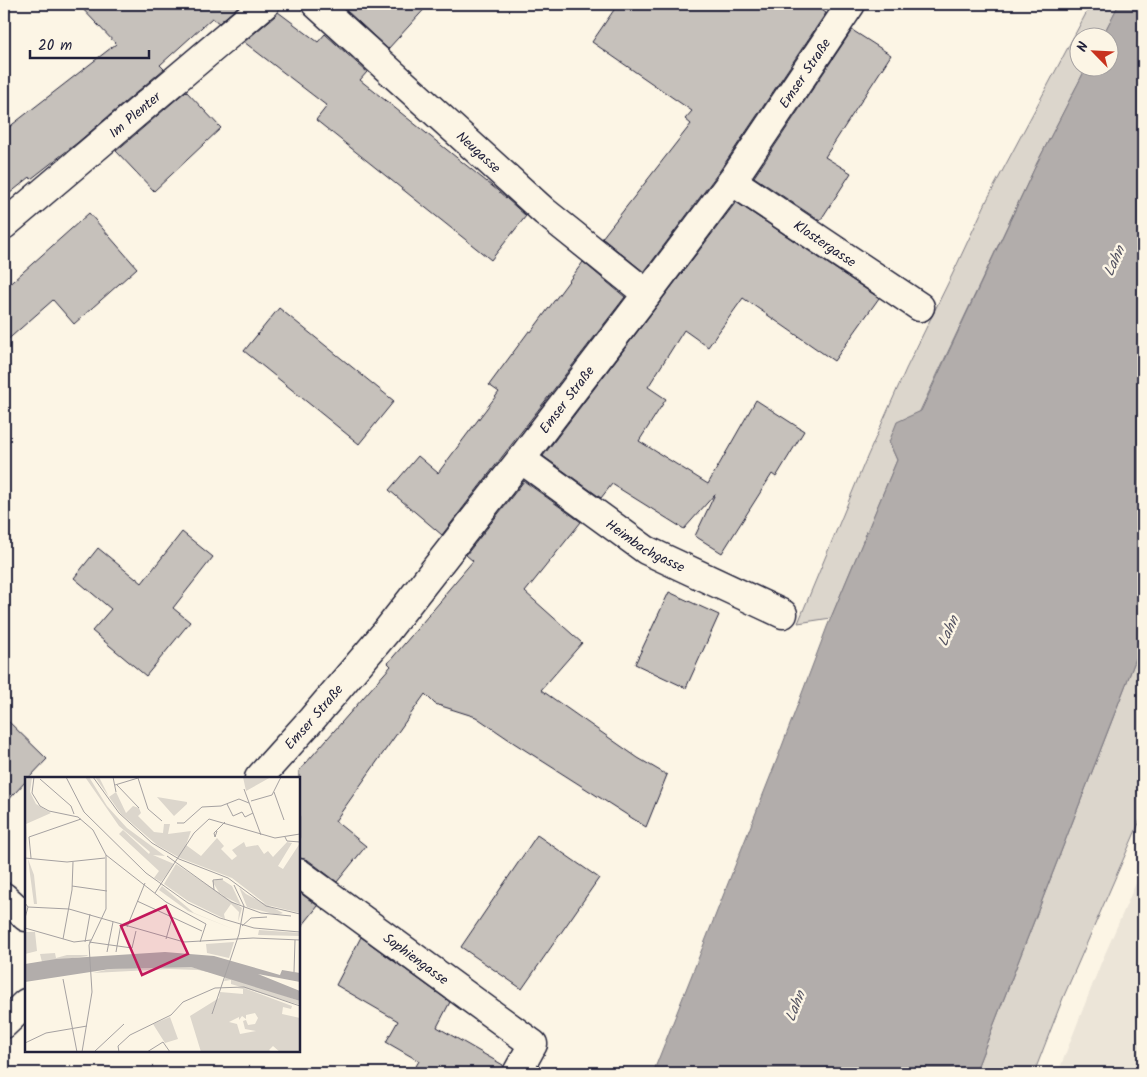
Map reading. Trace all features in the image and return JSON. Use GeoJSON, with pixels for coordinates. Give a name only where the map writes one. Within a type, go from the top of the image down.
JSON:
{"type":"FeatureCollection","features":[{"type":"Feature","properties":{"kind":"street","name":"Im Plenter"},"geometry":{"type":"LineString","coordinates":[[4,225],[265,4]]}},
{"type":"Feature","properties":{"kind":"street","name":"Neugasse"},"geometry":{"type":"LineString","coordinates":[[316,4],[545,212],[647,294]]}},
{"type":"Feature","properties":{"kind":"street","name":"Emser Straße"},"geometry":{"type":"LineString","coordinates":[[260,777],[312,720],[384,633],[521,459],[732,180],[851,4]]}},
{"type":"Feature","properties":{"kind":"street","name":"Klostergasse"},"geometry":{"type":"LineString","coordinates":[[732,180],[920,307]]}},
{"type":"Feature","properties":{"kind":"street","name":"Heimbachgasse"},"geometry":{"type":"LineString","coordinates":[[521,459],[646,550],[783,614]]}},
{"type":"Feature","properties":{"kind":"street","name":"Sophiengasse"},"geometry":{"type":"LineString","coordinates":[[300,874],[533,1044],[517,1073]]}},
{"type":"Feature","properties":{"kind":"street"},"geometry":{"type":"LineString","coordinates":[[4,897],[25,916]]}},
{"type":"Feature","properties":{"kind":"street"},"geometry":{"type":"LineString","coordinates":[[4,1024],[25,1004]]}},
{"type":"Feature","properties":{"kind":"shaded area"},"geometry":{"type":"Polygon","coordinates":[[[1091,4],[1119,4],[1107,28],[1078,28],[1091,4]]]}},
{"type":"Feature","properties":{"kind":"shaded area"},"geometry":{"type":"Polygon","coordinates":[[[1070,44],[1070,78],[1081,78],[1037,163],[920,411],[889,442],[897,460],[831,618],[798,623],[906,369],[988,198],[1070,44]]]}},
{"type":"Feature","properties":{"kind":"shaded area"},"geometry":{"type":"Polygon","coordinates":[[[1143,642],[1143,814],[1063,998],[1034,1073],[975,1073],[1135,661],[1143,642]]]}},
{"type":"Feature","properties":{"kind":"shaded area"},"geometry":{"type":"Polygon","coordinates":[[[1143,867],[1143,1073],[1058,1073],[1101,963],[1143,867]]]}},
{"type":"Feature","properties":{"kind":"water","name":"Lahn"},"geometry":{"type":"Polygon","coordinates":[[[1119,4],[1143,4],[1143,642],[975,1073],[653,1073],[776,762],[827,627],[897,460],[889,442],[897,422],[921,411],[1037,163],[1081,78],[1120,78],[1120,28],[1107,28],[1119,4]]]}},
{"type":"Feature","properties":{"kind":"building"},"geometry":{"type":"Polygon","coordinates":[[[78,4],[241,4],[219,23],[212,18],[160,65],[164,69],[77,143],[4,198],[4,131],[116,44],[78,4]]]}},
{"type":"Feature","properties":{"kind":"building"},"geometry":{"type":"Polygon","coordinates":[[[352,4],[429,4],[388,49],[346,10],[352,4]]]}},
{"type":"Feature","properties":{"kind":"building"},"geometry":{"type":"Polygon","coordinates":[[[618,4],[813,4],[826,13],[719,172],[644,272],[602,238],[691,124],[685,119],[692,111],[592,42],[618,4]]]}},
{"type":"Feature","properties":{"kind":"building"},"geometry":{"type":"Polygon","coordinates":[[[278,12],[318,42],[325,34],[367,72],[360,80],[497,190],[526,216],[491,260],[316,120],[327,106],[244,42],[278,12]]]}},
{"type":"Feature","properties":{"kind":"building"},"geometry":{"type":"Polygon","coordinates":[[[852,30],[891,55],[825,157],[851,173],[820,221],[754,177],[852,30]]]}},
{"type":"Feature","properties":{"kind":"building"},"geometry":{"type":"Polygon","coordinates":[[[186,91],[221,128],[154,191],[116,151],[186,91]]]}},
{"type":"Feature","properties":{"kind":"building"},"geometry":{"type":"Polygon","coordinates":[[[736,202],[879,298],[834,361],[743,298],[708,347],[684,330],[648,387],[666,399],[639,441],[708,484],[756,400],[804,431],[776,477],[772,474],[722,553],[695,536],[715,494],[684,529],[612,484],[601,498],[543,456],[736,202]]]}},
{"type":"Feature","properties":{"kind":"building"},"geometry":{"type":"Polygon","coordinates":[[[89,213],[137,268],[74,324],[53,300],[4,343],[4,289],[89,213]]]}},
{"type":"Feature","properties":{"kind":"building"},"geometry":{"type":"Polygon","coordinates":[[[583,262],[625,297],[442,535],[389,490],[418,456],[438,473],[499,392],[489,385],[583,262]]]}},
{"type":"Feature","properties":{"kind":"building"},"geometry":{"type":"Polygon","coordinates":[[[279,308],[394,401],[359,444],[244,351],[279,308]]]}},
{"type":"Feature","properties":{"kind":"building"},"geometry":{"type":"Polygon","coordinates":[[[524,481],[581,522],[525,592],[582,643],[541,690],[638,758],[667,775],[646,827],[476,717],[435,704],[425,694],[335,821],[366,846],[337,882],[308,860],[300,858],[299,771],[391,666],[388,663],[473,561],[466,555],[524,481]]]}},
{"type":"Feature","properties":{"kind":"building"},"geometry":{"type":"Polygon","coordinates":[[[182,532],[213,557],[173,608],[190,622],[146,676],[92,631],[111,609],[74,578],[98,548],[142,583],[182,532]]]}},
{"type":"Feature","properties":{"kind":"building"},"geometry":{"type":"Polygon","coordinates":[[[669,592],[719,615],[686,688],[635,664],[669,592]]]}},
{"type":"Feature","properties":{"kind":"building"},"geometry":{"type":"Polygon","coordinates":[[[4,717],[47,759],[30,777],[25,777],[25,782],[4,805],[4,717]]]}},
{"type":"Feature","properties":{"kind":"building"},"geometry":{"type":"Polygon","coordinates":[[[537,835],[599,878],[522,989],[461,947],[537,835]]]}},
{"type":"Feature","properties":{"kind":"building"},"geometry":{"type":"Polygon","coordinates":[[[300,893],[318,906],[300,929],[300,893]]]}},
{"type":"Feature","properties":{"kind":"building"},"geometry":{"type":"Polygon","coordinates":[[[361,937],[450,1002],[437,1027],[503,1065],[501,1073],[412,1073],[419,1061],[386,1042],[398,1021],[336,985],[361,937]]]}}]}
